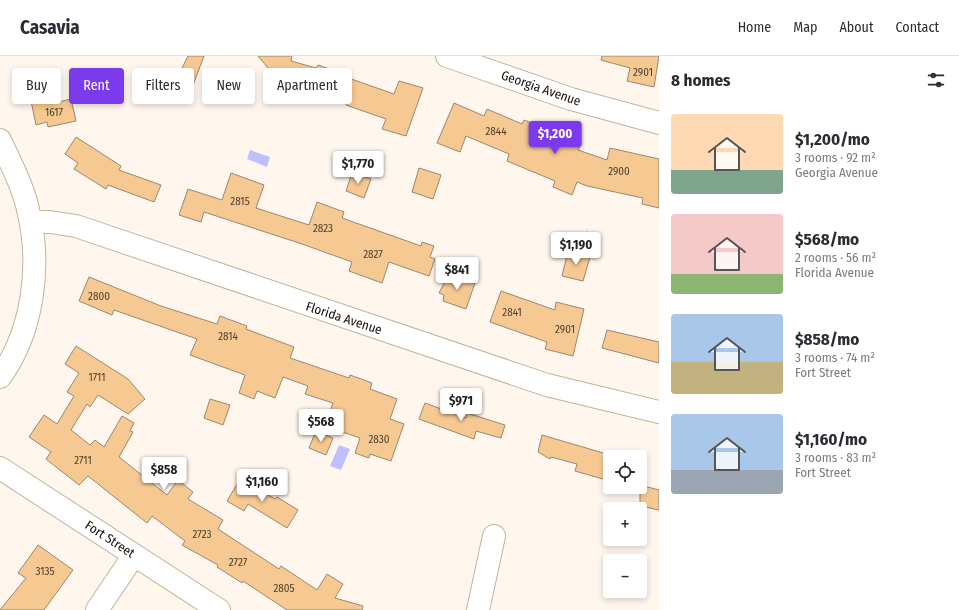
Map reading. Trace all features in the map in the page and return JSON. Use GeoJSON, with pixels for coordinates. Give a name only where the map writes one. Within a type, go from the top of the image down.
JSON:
{"type":"FeatureCollection","features":[{"type":"Feature","properties":{"kind":"street","name":"Georgia Avenue"},"geometry":{"type":"LineString","coordinates":[[446,56],[571,99],[659,123]]}},
{"type":"Feature","properties":{"kind":"street"},"geometry":{"type":"LineString","coordinates":[[0,140],[20,181],[31,222],[34,245],[32,291],[20,338],[0,377]]}},
{"type":"Feature","properties":{"kind":"street","name":"Florida Avenue"},"geometry":{"type":"LineString","coordinates":[[31,222],[50,222],[76,226],[547,385],[659,412]]}},
{"type":"Feature","properties":{"kind":"street","name":"Fort Street"},"geometry":{"type":"LineString","coordinates":[[0,468],[219,610]]}},
{"type":"Feature","properties":{"kind":"street"},"geometry":{"type":"LineString","coordinates":[[478,610],[494,536]]}},
{"type":"Feature","properties":{"kind":"street"},"geometry":{"type":"LineString","coordinates":[[98,610],[134,555]]}},
{"type":"Feature","properties":{"kind":"water"},"geometry":{"type":"Polygon","coordinates":[[[250,150],[270,157],[267,167],[247,159],[250,150]]]}},
{"type":"Feature","properties":{"kind":"water"},"geometry":{"type":"Polygon","coordinates":[[[339,445],[350,449],[341,470],[330,466],[339,445]]]}},
{"type":"Feature","properties":{"kind":"building"},"geometry":{"type":"Polygon","coordinates":[[[188,56],[204,56],[194,82],[194,68],[182,68],[188,56]]]}},
{"type":"Feature","properties":{"kind":"building"},"geometry":{"type":"Polygon","coordinates":[[[258,56],[292,56],[291,61],[316,68],[268,68],[258,56]]]}},
{"type":"Feature","properties":{"kind":"building"},"geometry":{"type":"Polygon","coordinates":[[[602,56],[659,56],[654,87],[627,81],[630,68],[601,60],[602,56]]]}},
{"type":"Feature","properties":{"kind":"building"},"geometry":{"type":"Polygon","coordinates":[[[318,65],[327,68],[316,68],[318,65]]]}},
{"type":"Feature","properties":{"kind":"building"},"geometry":{"type":"Polygon","coordinates":[[[352,79],[394,94],[399,81],[423,88],[406,136],[382,129],[386,119],[346,105],[352,104],[352,79]]]}},
{"type":"Feature","properties":{"kind":"building"},"geometry":{"type":"Polygon","coordinates":[[[69,99],[69,104],[72,104],[76,121],[48,127],[47,122],[36,125],[32,104],[61,104],[61,101],[69,99]]]}},
{"type":"Feature","properties":{"kind":"building"},"geometry":{"type":"Polygon","coordinates":[[[454,103],[484,116],[487,109],[522,124],[524,120],[562,135],[561,138],[581,144],[578,150],[607,160],[610,148],[659,159],[659,208],[642,204],[643,198],[587,186],[577,182],[572,195],[553,187],[555,181],[507,161],[509,154],[466,136],[460,152],[437,143],[454,103]]]}},
{"type":"Feature","properties":{"kind":"building"},"geometry":{"type":"Polygon","coordinates":[[[76,137],[121,166],[119,170],[161,185],[154,202],[108,185],[106,189],[74,169],[78,163],[65,154],[76,137]]]}},
{"type":"Feature","properties":{"kind":"building"},"geometry":{"type":"Polygon","coordinates":[[[419,168],[441,175],[433,199],[412,192],[419,168]]]}},
{"type":"Feature","properties":{"kind":"building"},"geometry":{"type":"Polygon","coordinates":[[[231,173],[264,185],[256,208],[309,225],[317,202],[344,212],[342,218],[421,246],[422,242],[434,246],[430,257],[435,259],[429,276],[389,262],[382,283],[349,271],[352,262],[302,244],[204,212],[201,222],[179,215],[188,189],[222,200],[231,173]]]}},
{"type":"Feature","properties":{"kind":"building"},"geometry":{"type":"Polygon","coordinates":[[[352,173],[371,179],[364,198],[346,191],[352,173]]]}},
{"type":"Feature","properties":{"kind":"building"},"geometry":{"type":"Polygon","coordinates":[[[586,232],[599,235],[595,248],[583,245],[586,232]]]}},
{"type":"Feature","properties":{"kind":"building"},"geometry":{"type":"Polygon","coordinates":[[[568,251],[590,257],[583,281],[562,276],[568,251]]]}},
{"type":"Feature","properties":{"kind":"building"},"geometry":{"type":"Polygon","coordinates":[[[449,274],[475,283],[466,309],[443,301],[444,295],[439,293],[449,274]]]}},
{"type":"Feature","properties":{"kind":"building"},"geometry":{"type":"Polygon","coordinates":[[[89,277],[161,306],[217,324],[220,316],[247,326],[246,329],[294,347],[290,358],[349,378],[350,375],[372,383],[370,389],[397,399],[390,419],[404,424],[391,461],[370,454],[369,458],[355,453],[360,438],[325,426],[333,403],[305,394],[308,386],[283,377],[275,398],[257,391],[254,399],[239,393],[245,375],[190,355],[197,339],[114,310],[112,315],[79,301],[89,277]]]}},
{"type":"Feature","properties":{"kind":"building"},"geometry":{"type":"Polygon","coordinates":[[[501,291],[555,310],[556,302],[584,309],[573,356],[545,349],[547,342],[490,322],[501,291]]]}},
{"type":"Feature","properties":{"kind":"building"},"geometry":{"type":"Polygon","coordinates":[[[607,330],[659,342],[659,363],[602,348],[607,330]]]}},
{"type":"Feature","properties":{"kind":"building"},"geometry":{"type":"Polygon","coordinates":[[[76,346],[128,379],[145,399],[128,414],[98,395],[90,407],[87,404],[71,430],[90,445],[95,440],[104,447],[122,416],[134,423],[130,431],[133,432],[119,457],[167,495],[178,480],[193,492],[188,499],[223,520],[218,529],[279,569],[281,566],[317,590],[327,574],[343,584],[335,598],[363,606],[362,610],[287,610],[243,581],[242,583],[217,567],[218,565],[182,545],[185,541],[152,516],[147,523],[88,476],[79,485],[46,459],[51,452],[29,437],[44,415],[57,424],[74,396],[67,392],[79,373],[65,364],[76,346]]]}},
{"type":"Feature","properties":{"kind":"building"},"geometry":{"type":"Polygon","coordinates":[[[210,399],[230,405],[223,425],[204,418],[210,399]]]}},
{"type":"Feature","properties":{"kind":"building"},"geometry":{"type":"Polygon","coordinates":[[[425,403],[466,418],[467,413],[505,425],[501,438],[476,431],[474,439],[419,419],[425,403]]]}},
{"type":"Feature","properties":{"kind":"building"},"geometry":{"type":"Polygon","coordinates":[[[316,431],[333,438],[326,455],[309,448],[316,431]]]}},
{"type":"Feature","properties":{"kind":"building"},"geometry":{"type":"Polygon","coordinates":[[[542,435],[603,453],[603,479],[575,471],[577,464],[551,457],[550,459],[538,452],[542,435]]]}},
{"type":"Feature","properties":{"kind":"building"},"geometry":{"type":"Polygon","coordinates":[[[240,479],[275,499],[277,497],[298,510],[287,528],[248,504],[244,511],[227,501],[240,479]]]}},
{"type":"Feature","properties":{"kind":"building"},"geometry":{"type":"Polygon","coordinates":[[[647,487],[659,490],[659,510],[647,507],[647,502],[640,502],[640,494],[647,494],[647,487]]]}},
{"type":"Feature","properties":{"kind":"building"},"geometry":{"type":"Polygon","coordinates":[[[38,545],[73,570],[44,610],[0,610],[26,578],[18,573],[38,545]]]}}]}
